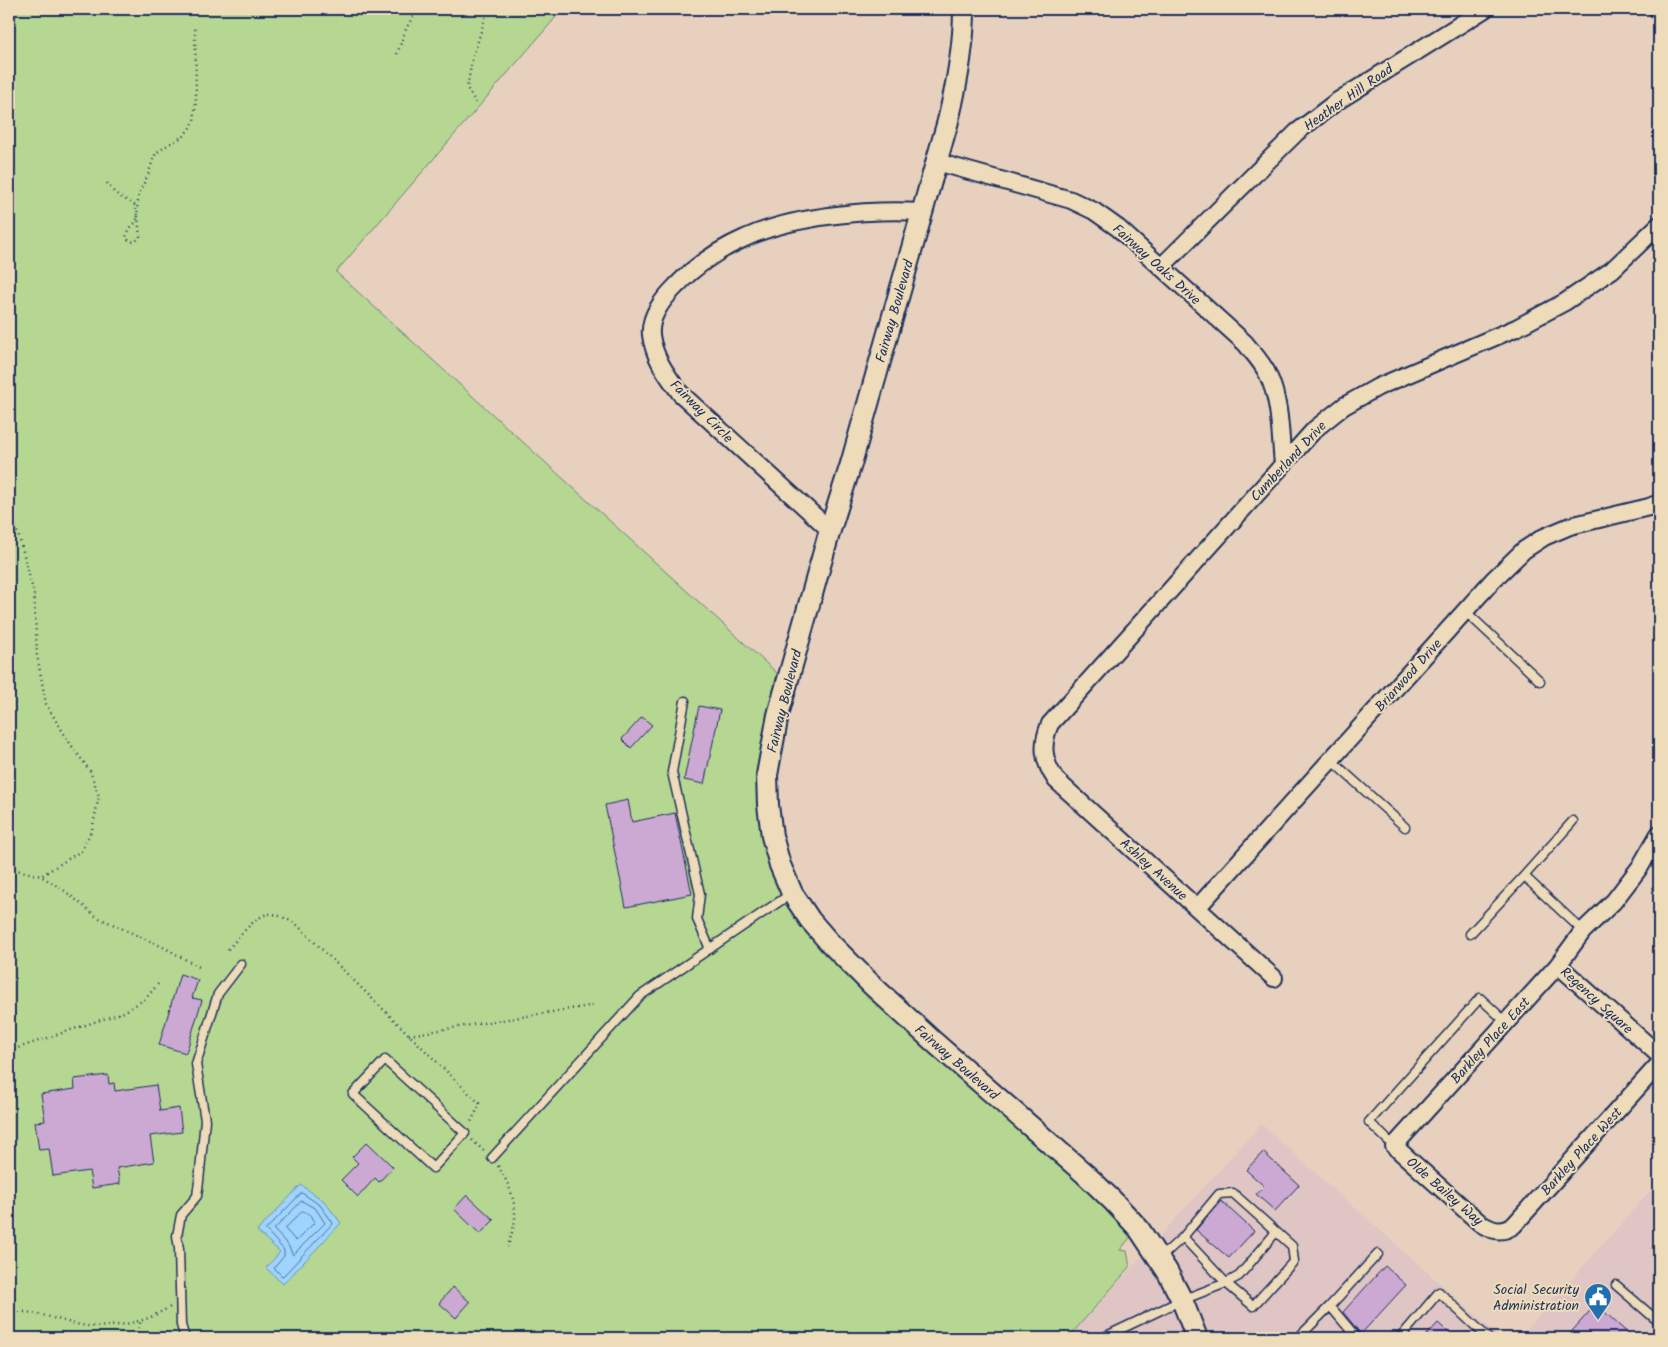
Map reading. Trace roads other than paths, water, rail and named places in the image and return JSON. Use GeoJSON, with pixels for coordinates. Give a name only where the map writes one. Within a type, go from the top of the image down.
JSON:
{"type":"FeatureCollection","features":[{"type":"Feature","properties":{"kind":"street","name":"Fairway Boulevard"},"geometry":{"type":"LineString","coordinates":[[964,9],[964,25],[954,95],[937,162],[921,212],[778,716],[767,775],[772,836],[780,865],[792,893],[810,920],[829,942],[934,1042],[1085,1174],[1114,1201],[1139,1229],[1160,1258],[1182,1300],[1197,1338]]}},
{"type":"Feature","properties":{"kind":"street","name":"Heather Hill Road"},"geometry":{"type":"LineString","coordinates":[[1161,267],[1297,132],[1336,102],[1485,9]]}},
{"type":"Feature","properties":{"kind":"street","name":"Fairway Oaks Drive"},"geometry":{"type":"LineString","coordinates":[[937,162],[1071,200],[1094,211],[1118,228],[1245,343],[1258,359],[1268,374],[1278,413],[1283,464]]}},
{"type":"Feature","properties":{"kind":"street","name":"Fairway Circle"},"geometry":{"type":"LineString","coordinates":[[830,530],[680,393],[665,373],[655,351],[651,334],[653,319],[670,292],[684,277],[702,263],[745,238],[781,226],[829,216],[900,211],[921,212]]}},
{"type":"Feature","properties":{"kind":"street","name":"Cumberland Drive"},"geometry":{"type":"LineString","coordinates":[[1044,754],[1046,733],[1056,716],[1315,429],[1344,406],[1378,387],[1516,328],[1565,302],[1612,270],[1659,225]]}},
{"type":"Feature","properties":{"kind":"street","name":"Briarwood Drive"},"geometry":{"type":"LineString","coordinates":[[1197,908],[1504,568],[1524,550],[1570,526],[1659,503]]}},
{"type":"Feature","properties":{"kind":"street","name":"Ashley Avenue"},"geometry":{"type":"LineString","coordinates":[[1044,754],[1051,772],[1063,788],[1274,978]]}},
{"type":"Feature","properties":{"kind":"street","name":"Barkley Place East"},"geometry":{"type":"LineString","coordinates":[[1394,1146],[1558,965],[1583,932],[1614,901],[1635,874],[1659,834]]}},
{"type":"Feature","properties":{"kind":"street","name":"Regency Square"},"geometry":{"type":"LineString","coordinates":[[1558,965],[1659,1055]]}},
{"type":"Feature","properties":{"kind":"street","name":"Barkley Place West"},"geometry":{"type":"LineString","coordinates":[[1500,1231],[1508,1230],[1514,1225],[1659,1064]]}},
{"type":"Feature","properties":{"kind":"street","name":"Olde Bailey Way"},"geometry":{"type":"LineString","coordinates":[[1394,1146],[1480,1223],[1489,1229],[1500,1231]]}},
{"type":"Feature","properties":{"kind":"lane"},"geometry":{"type":"LineString","coordinates":[[1465,611],[1540,681]]}},
{"type":"Feature","properties":{"kind":"lane"},"geometry":{"type":"LineString","coordinates":[[685,701],[672,772],[700,894],[697,919],[710,949]]}},
{"type":"Feature","properties":{"kind":"lane"},"geometry":{"type":"LineString","coordinates":[[1331,760],[1405,827]]}},
{"type":"Feature","properties":{"kind":"lane"},"geometry":{"type":"LineString","coordinates":[[1470,934],[1573,820]]}},
{"type":"Feature","properties":{"kind":"lane"},"geometry":{"type":"LineString","coordinates":[[1524,876],[1583,932]]}},
{"type":"Feature","properties":{"kind":"lane"},"geometry":{"type":"LineString","coordinates":[[492,1158],[640,996],[792,893]]}},
{"type":"Feature","properties":{"kind":"lane"},"geometry":{"type":"LineString","coordinates":[[184,1338],[181,1325],[177,1236],[181,1216],[197,1196],[205,1120],[196,1064],[218,994],[241,964]]}},
{"type":"Feature","properties":{"kind":"lane"},"geometry":{"type":"LineString","coordinates":[[1394,1146],[1369,1122],[1473,1005],[1480,998],[1506,1022]]}},
{"type":"Feature","properties":{"kind":"lane"},"geometry":{"type":"LineString","coordinates":[[385,1060],[464,1133],[433,1168],[353,1094],[385,1060]]}},
{"type":"Feature","properties":{"kind":"lane"},"geometry":{"type":"LineString","coordinates":[[1160,1258],[1183,1237],[1219,1194],[1233,1193],[1292,1246],[1294,1261],[1253,1306],[1226,1284],[1183,1237]]}},
{"type":"Feature","properties":{"kind":"lane"},"geometry":{"type":"LineString","coordinates":[[1102,1338],[1182,1300],[1226,1284],[1239,1276],[1276,1232]]}},
{"type":"Feature","properties":{"kind":"lane"},"geometry":{"type":"LineString","coordinates":[[1298,1338],[1378,1254]]}},
{"type":"Feature","properties":{"kind":"lane"},"geometry":{"type":"LineString","coordinates":[[1616,1285],[1659,1322]]}},
{"type":"Feature","properties":{"kind":"lane"},"geometry":{"type":"LineString","coordinates":[[1400,1338],[1438,1292],[1488,1338]]}},
{"type":"Feature","properties":{"kind":"lane"},"geometry":{"type":"LineString","coordinates":[[1330,1306],[1357,1338]]}},
{"type":"Feature","properties":{"kind":"water"},"geometry":{"type":"Polygon","coordinates":[[[301,1185],[324,1201],[341,1223],[283,1284],[266,1268],[280,1252],[257,1231],[301,1185]]]}},
{"type":"Feature","properties":{"kind":"place","name":"Social Security Administration"},"geometry":{"type":"Point","coordinates":[1598,1321]}}]}
